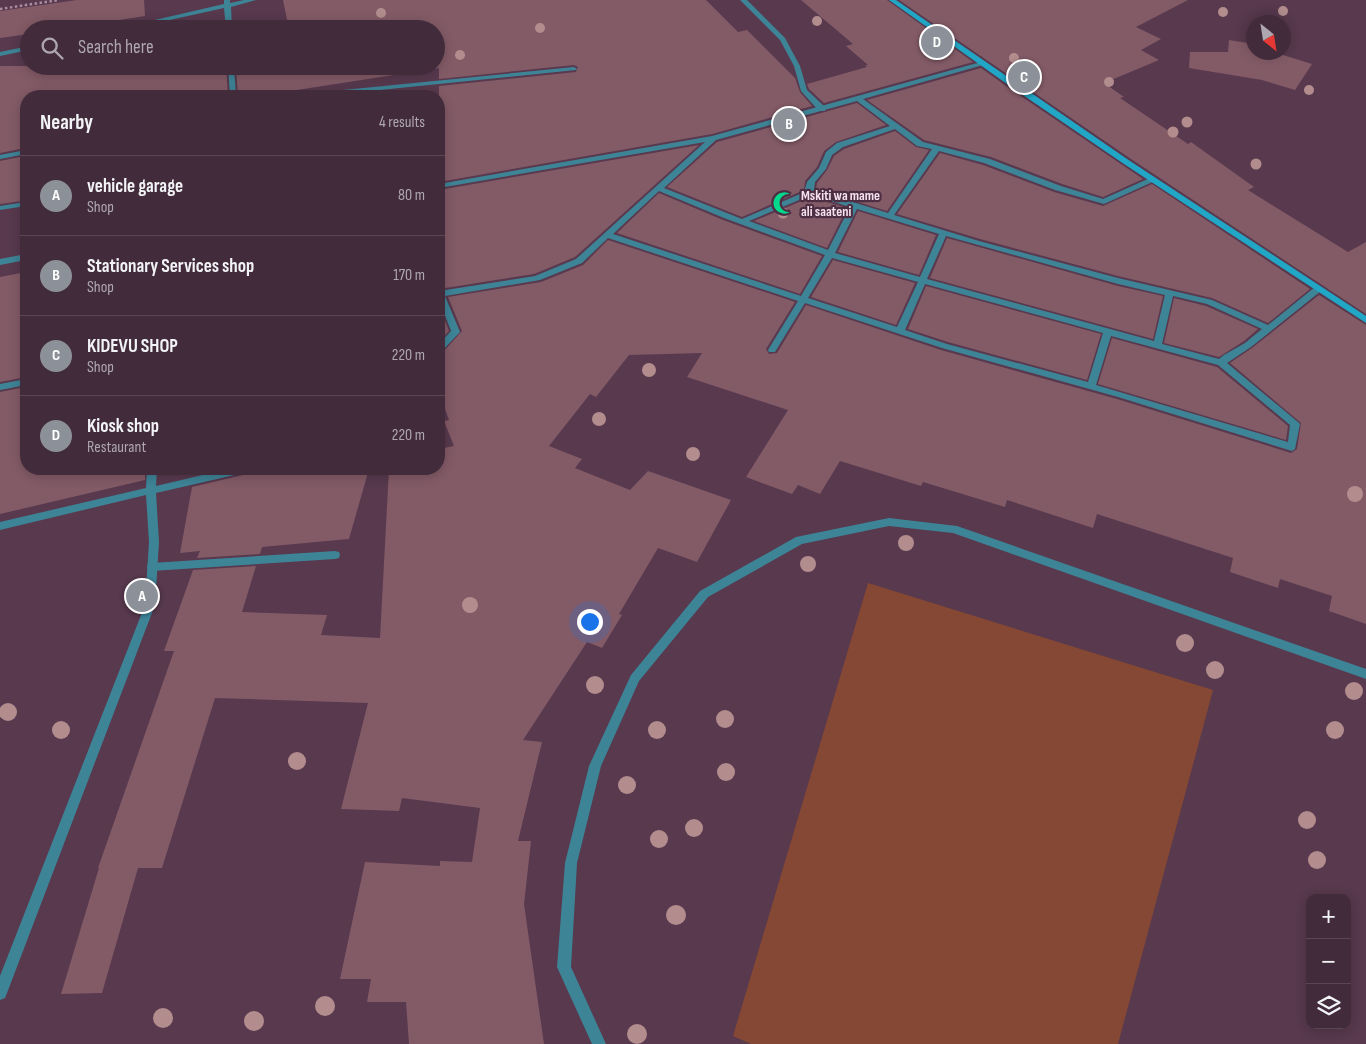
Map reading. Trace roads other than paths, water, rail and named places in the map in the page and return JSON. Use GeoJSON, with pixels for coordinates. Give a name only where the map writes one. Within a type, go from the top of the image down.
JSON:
{"type":"FeatureCollection","features":[{"type":"Feature","properties":{"kind":"street"},"geometry":{"type":"LineString","coordinates":[[157,20],[228,3],[253,0]]}},
{"type":"Feature","properties":{"kind":"street"},"geometry":{"type":"LineString","coordinates":[[743,0],[783,38],[797,66],[804,92],[822,108]]}},
{"type":"Feature","properties":{"kind":"street"},"geometry":{"type":"LineString","coordinates":[[892,0],[981,64],[1366,320]]}},
{"type":"Feature","properties":{"kind":"street"},"geometry":{"type":"LineString","coordinates":[[228,3],[229,20]]}},
{"type":"Feature","properties":{"kind":"street"},"geometry":{"type":"LineString","coordinates":[[0,54],[20,50]]}},
{"type":"Feature","properties":{"kind":"street"},"geometry":{"type":"LineString","coordinates":[[445,185],[713,138],[981,64]]}},
{"type":"Feature","properties":{"kind":"street"},"geometry":{"type":"LineString","coordinates":[[363,90],[574,69]]}},
{"type":"Feature","properties":{"kind":"street"},"geometry":{"type":"LineString","coordinates":[[232,75],[233,90]]}},
{"type":"Feature","properties":{"kind":"street"},"geometry":{"type":"LineString","coordinates":[[859,99],[920,144],[987,161],[1058,188],[1104,202],[1153,180]]}},
{"type":"Feature","properties":{"kind":"street"},"geometry":{"type":"LineString","coordinates":[[811,192],[809,189],[811,182],[818,176],[829,154],[834,149],[840,145],[896,126]]}},
{"type":"Feature","properties":{"kind":"street"},"geometry":{"type":"LineString","coordinates":[[445,292],[537,278],[579,260],[713,138]]}},
{"type":"Feature","properties":{"kind":"street"},"geometry":{"type":"LineString","coordinates":[[890,216],[937,148]]}},
{"type":"Feature","properties":{"kind":"street"},"geometry":{"type":"LineString","coordinates":[[0,157],[20,153]]}},
{"type":"Feature","properties":{"kind":"street"},"geometry":{"type":"LineString","coordinates":[[606,235],[900,331],[1292,447],[1295,424],[1221,363],[830,254],[658,188]]}},
{"type":"Feature","properties":{"kind":"street"},"geometry":{"type":"LineString","coordinates":[[743,221],[811,192],[944,233],[1168,294],[1209,302],[1268,328]]}},
{"type":"Feature","properties":{"kind":"street"},"geometry":{"type":"LineString","coordinates":[[0,208],[20,205]]}},
{"type":"Feature","properties":{"kind":"street"},"geometry":{"type":"LineString","coordinates":[[772,350],[804,300],[855,205]]}},
{"type":"Feature","properties":{"kind":"street"},"geometry":{"type":"LineString","coordinates":[[900,331],[944,233]]}},
{"type":"Feature","properties":{"kind":"street"},"geometry":{"type":"LineString","coordinates":[[0,262],[20,258]]}},
{"type":"Feature","properties":{"kind":"street"},"geometry":{"type":"LineString","coordinates":[[1221,363],[1227,357],[1248,345],[1318,289]]}},
{"type":"Feature","properties":{"kind":"street"},"geometry":{"type":"LineString","coordinates":[[1158,346],[1168,294]]}},
{"type":"Feature","properties":{"kind":"street"},"geometry":{"type":"LineString","coordinates":[[445,307],[456,332],[445,343]]}},
{"type":"Feature","properties":{"kind":"street"},"geometry":{"type":"LineString","coordinates":[[1091,386],[1108,332]]}},
{"type":"Feature","properties":{"kind":"street"},"geometry":{"type":"LineString","coordinates":[[0,387],[20,383]]}},
{"type":"Feature","properties":{"kind":"street"},"geometry":{"type":"LineString","coordinates":[[0,993],[150,605],[154,542],[152,475]]}},
{"type":"Feature","properties":{"kind":"street"},"geometry":{"type":"LineString","coordinates":[[0,526],[218,475]]}},
{"type":"Feature","properties":{"kind":"street"},"geometry":{"type":"LineString","coordinates":[[599,1044],[564,966],[571,863],[595,766],[635,678],[704,594],[800,540],[889,522],[953,529],[1366,674]]}},
{"type":"Feature","properties":{"kind":"street"},"geometry":{"type":"LineString","coordinates":[[152,567],[335,555]]}},
{"type":"Feature","properties":{"kind":"place","name":"Kiosk shop"},"geometry":{"type":"Point","coordinates":[937,42]}},
{"type":"Feature","properties":{"kind":"place","name":"KIDEVU SHOP"},"geometry":{"type":"Point","coordinates":[1024,77]}},
{"type":"Feature","properties":{"kind":"place","name":"Stationary Services shop"},"geometry":{"type":"Point","coordinates":[789,124]}},
{"type":"Feature","properties":{"kind":"place","name":"Mskiti wa mame ali saateni"},"geometry":{"type":"Point","coordinates":[784,203]}},
{"type":"Feature","properties":{"kind":"place","name":"vehicle garage"},"geometry":{"type":"Point","coordinates":[142,596]}}]}
